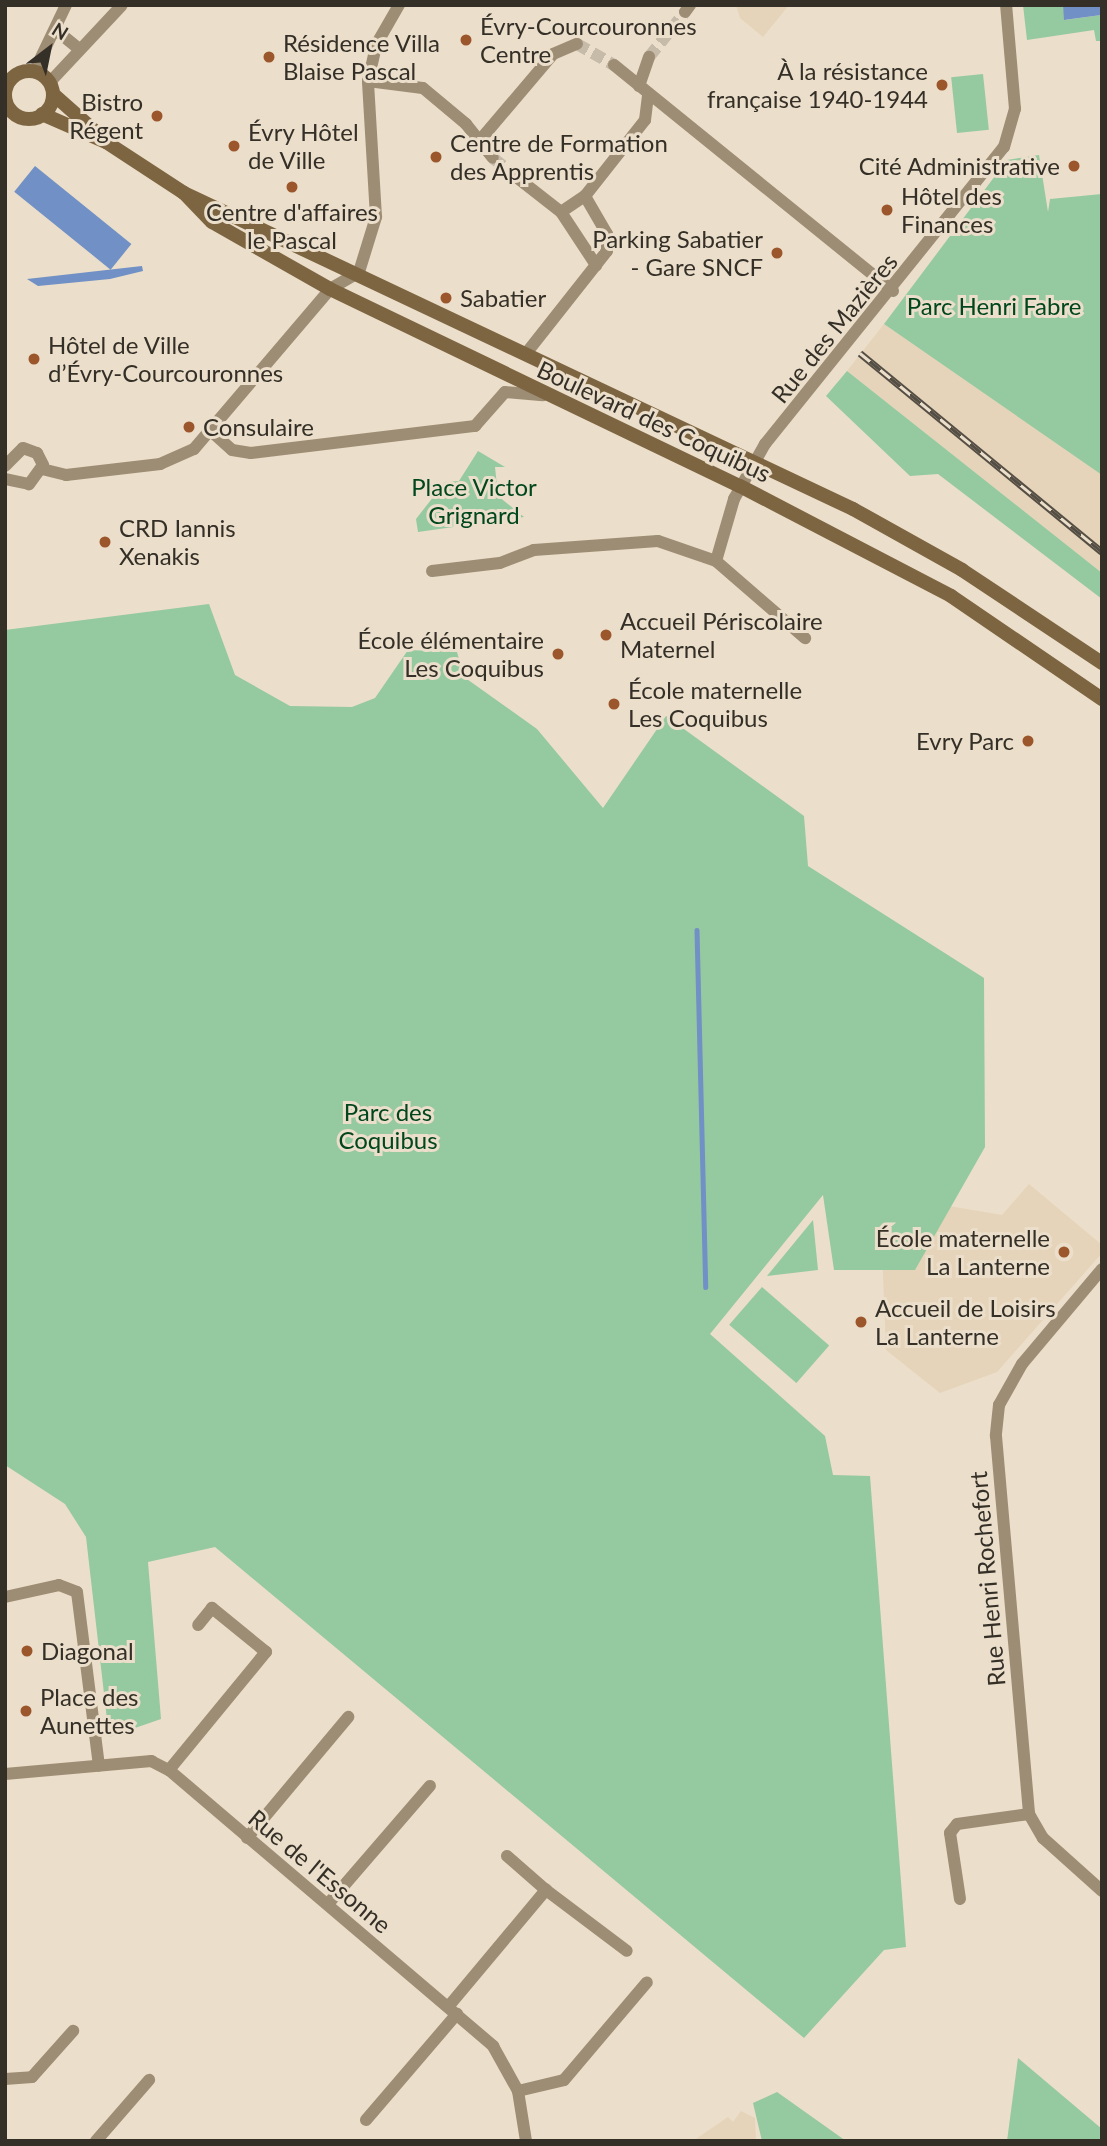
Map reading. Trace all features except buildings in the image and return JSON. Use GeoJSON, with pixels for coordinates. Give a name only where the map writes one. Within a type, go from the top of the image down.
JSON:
{"type":"FeatureCollection","features":[{"type":"Feature","properties":{"kind":"main road"},"geometry":{"type":"LineString","coordinates":[[34,72],[51,88],[42,114],[21,118],[5,93],[17,74],[34,72]]}},
{"type":"Feature","properties":{"kind":"main road","name":"Boulevard des Coquibus"},"geometry":{"type":"LineString","coordinates":[[51,88],[106,142]]}},
{"type":"Feature","properties":{"kind":"main road","name":"Boulevard des Coquibus"},"geometry":{"type":"LineString","coordinates":[[42,114],[106,142],[184,193],[528,351],[754,460],[962,570],[1102,663]]}},
{"type":"Feature","properties":{"kind":"main road","name":"Boulevard des Coquibus"},"geometry":{"type":"LineString","coordinates":[[184,193],[212,222],[330,289],[544,395],[740,486],[951,596],[1102,699]]}},
{"type":"Feature","properties":{"kind":"street"},"geometry":{"type":"LineString","coordinates":[[66,5],[52,24],[78,48]]}},
{"type":"Feature","properties":{"kind":"street"},"geometry":{"type":"LineString","coordinates":[[51,88],[78,48],[93,42],[122,5]]}},
{"type":"Feature","properties":{"kind":"street"},"geometry":{"type":"LineString","coordinates":[[43,469],[29,484],[8,479],[6,466],[13,452],[28,449],[43,469],[66,475],[160,464],[194,449],[330,289],[359,272],[376,217],[368,81],[376,45],[399,5]]}},
{"type":"Feature","properties":{"kind":"street","name":"Rue des Mazières"},"geometry":{"type":"LineString","coordinates":[[716,561],[740,486],[754,460],[990,170],[1011,131],[1015,100],[1006,5]]}},
{"type":"Feature","properties":{"kind":"street"},"geometry":{"type":"LineString","coordinates":[[34,72],[57,31]]}},
{"type":"Feature","properties":{"kind":"street"},"geometry":{"type":"LineString","coordinates":[[481,139],[553,54],[577,44]]}},
{"type":"Feature","properties":{"kind":"street"},"geometry":{"type":"LineString","coordinates":[[561,212],[584,196],[645,120],[644,91],[649,57]]}},
{"type":"Feature","properties":{"kind":"street"},"geometry":{"type":"LineString","coordinates":[[614,65],[674,117],[893,291]]}},
{"type":"Feature","properties":{"kind":"street"},"geometry":{"type":"LineString","coordinates":[[368,81],[412,83],[481,139],[493,158]]}},
{"type":"Feature","properties":{"kind":"street"},"geometry":{"type":"LineString","coordinates":[[645,120],[674,117]]}},
{"type":"Feature","properties":{"kind":"street"},"geometry":{"type":"LineString","coordinates":[[514,176],[561,212],[581,252],[596,265]]}},
{"type":"Feature","properties":{"kind":"street"},"geometry":{"type":"LineString","coordinates":[[528,351],[596,265],[610,243],[584,196]]}},
{"type":"Feature","properties":{"kind":"street"},"geometry":{"type":"LineString","coordinates":[[211,431],[232,450],[251,453],[475,426],[505,391],[544,395]]}},
{"type":"Feature","properties":{"kind":"street"},"geometry":{"type":"LineString","coordinates":[[432,571],[500,563],[534,550],[631,541],[689,547],[716,561],[805,638]]}},
{"type":"Feature","properties":{"kind":"street","name":"Rue Henri Rochefort"},"geometry":{"type":"LineString","coordinates":[[1028,1814],[999,1405],[1023,1364],[1102,1269]]}},
{"type":"Feature","properties":{"kind":"street"},"geometry":{"type":"LineString","coordinates":[[5,1597],[59,1585],[77,1592],[99,1766]]}},
{"type":"Feature","properties":{"kind":"street"},"geometry":{"type":"LineString","coordinates":[[169,1770],[266,1651],[212,1608],[198,1625]]}},
{"type":"Feature","properties":{"kind":"street"},"geometry":{"type":"LineString","coordinates":[[247,1838],[348,1717]]}},
{"type":"Feature","properties":{"kind":"street","name":"Rue de l'Essonne"},"geometry":{"type":"LineString","coordinates":[[5,1774],[152,1761],[169,1770],[493,2046],[518,2091],[526,2141]]}},
{"type":"Feature","properties":{"kind":"street"},"geometry":{"type":"LineString","coordinates":[[328,1904],[430,1786]]}},
{"type":"Feature","properties":{"kind":"street"},"geometry":{"type":"LineString","coordinates":[[960,1899],[950,1833],[957,1824],[1028,1814],[1043,1838],[1102,1891]]}},
{"type":"Feature","properties":{"kind":"street"},"geometry":{"type":"LineString","coordinates":[[507,1856],[626,1951]]}},
{"type":"Feature","properties":{"kind":"street"},"geometry":{"type":"LineString","coordinates":[[366,2120],[547,1890]]}},
{"type":"Feature","properties":{"kind":"street"},"geometry":{"type":"LineString","coordinates":[[518,2091],[564,2080],[647,1982]]}},
{"type":"Feature","properties":{"kind":"street"},"geometry":{"type":"LineString","coordinates":[[5,2079],[32,2077],[73,2031]]}},
{"type":"Feature","properties":{"kind":"street"},"geometry":{"type":"LineString","coordinates":[[96,2141],[149,2080]]}},
{"type":"Feature","properties":{"kind":"shaded area"},"geometry":{"type":"Polygon","coordinates":[[[736,5],[789,5],[763,37],[740,18],[736,5]]]}},
{"type":"Feature","properties":{"kind":"shaded area"},"geometry":{"type":"Polygon","coordinates":[[[884,324],[1102,475],[1102,573],[847,371],[884,324]]]}},
{"type":"Feature","properties":{"kind":"shaded area"},"geometry":{"type":"Polygon","coordinates":[[[1029,1184],[1102,1245],[1102,1253],[997,1372],[940,1393],[886,1350],[881,1225],[937,1204],[1002,1215],[1029,1184]]]}},
{"type":"Feature","properties":{"kind":"shaded area"},"geometry":{"type":"Polygon","coordinates":[[[741,2111],[755,2118],[756,2141],[693,2141],[728,2117],[733,2122],[741,2111]]]}},
{"type":"Feature","properties":{"kind":"green space"},"geometry":{"type":"Polygon","coordinates":[[[1023,5],[1063,5],[1065,20],[1101,15],[1102,41],[1096,41],[1094,30],[1027,40],[1023,5]]]}},
{"type":"Feature","properties":{"kind":"green space"},"geometry":{"type":"Polygon","coordinates":[[[983,74],[989,130],[957,133],[951,77],[983,74]]]}},
{"type":"Feature","properties":{"kind":"green space","name":"Parc Henri Fabre"},"geometry":{"type":"Polygon","coordinates":[[[1039,155],[1048,212],[1050,199],[1102,194],[1102,475],[884,324],[1007,160],[1039,155]]]}},
{"type":"Feature","properties":{"kind":"green space"},"geometry":{"type":"Polygon","coordinates":[[[847,371],[1102,573],[1102,599],[938,474],[910,476],[826,396],[847,371]]]}},
{"type":"Feature","properties":{"kind":"green space","name":"Place Victor Grignard"},"geometry":{"type":"Polygon","coordinates":[[[478,451],[505,467],[495,467],[498,496],[524,517],[418,532],[416,519],[445,482],[459,481],[478,451]]]}},
{"type":"Feature","properties":{"kind":"green space","name":"Parc des Coquibus"},"geometry":{"type":"Polygon","coordinates":[[[209,604],[235,675],[290,706],[352,707],[375,698],[408,650],[457,652],[464,677],[537,729],[603,808],[666,716],[804,816],[808,866],[984,978],[985,1147],[915,1270],[834,1270],[823,1195],[710,1334],[825,1436],[833,1475],[870,1476],[906,1947],[884,1950],[804,2038],[215,1547],[148,1562],[161,1719],[109,1737],[86,1537],[65,1504],[5,1465],[5,630],[209,604]]]}},
{"type":"Feature","properties":{"kind":"green space"},"geometry":{"type":"Polygon","coordinates":[[[813,1220],[818,1270],[767,1276],[813,1220]]]}},
{"type":"Feature","properties":{"kind":"green space"},"geometry":{"type":"Polygon","coordinates":[[[762,1287],[829,1345],[796,1383],[729,1325],[762,1287]]]}},
{"type":"Feature","properties":{"kind":"green space"},"geometry":{"type":"Polygon","coordinates":[[[1018,2058],[1102,2129],[1102,2141],[1007,2141],[1018,2058]]]}},
{"type":"Feature","properties":{"kind":"green space"},"geometry":{"type":"Polygon","coordinates":[[[777,2092],[846,2141],[762,2141],[753,2103],[777,2092]]]}},
{"type":"Feature","properties":{"kind":"water"},"geometry":{"type":"Polygon","coordinates":[[[1063,5],[1100,5],[1101,15],[1064,20],[1063,5]]]}},
{"type":"Feature","properties":{"kind":"water"},"geometry":{"type":"Polygon","coordinates":[[[35,166],[131,244],[111,270],[14,192],[35,166]]]}},
{"type":"Feature","properties":{"kind":"water"},"geometry":{"type":"Polygon","coordinates":[[[142,266],[143,271],[110,279],[38,286],[27,279],[142,266]]]}},
{"type":"Feature","properties":{"kind":"waterway"},"geometry":{"type":"LineString","coordinates":[[697,930],[706,1287]]}},
{"type":"Feature","properties":{"kind":"tunnel"},"geometry":{"type":"LineString","coordinates":[[649,57],[685,12]]}},
{"type":"Feature","properties":{"kind":"tunnel"},"geometry":{"type":"LineString","coordinates":[[577,44],[614,65]]}},
{"type":"Feature","properties":{"kind":"tunnel"},"geometry":{"type":"LineString","coordinates":[[493,158],[515,176]]}},
{"type":"Feature","properties":{"kind":"railway"},"geometry":{"type":"LineString","coordinates":[[860,353],[1102,552]]}},
{"type":"Feature","properties":{"kind":"place","name":"Évry-Courcouronnes Centre"},"geometry":{"type":"Point","coordinates":[466,40]}},
{"type":"Feature","properties":{"kind":"place","name":"Résidence Villa Blaise Pascal"},"geometry":{"type":"Point","coordinates":[269,57]}},
{"type":"Feature","properties":{"kind":"place","name":"À la résistance française 1940-1944"},"geometry":{"type":"Point","coordinates":[942,85]}},
{"type":"Feature","properties":{"kind":"place","name":"Bistro Régent"},"geometry":{"type":"Point","coordinates":[157,116]}},
{"type":"Feature","properties":{"kind":"place","name":"Évry Hôtel de Ville"},"geometry":{"type":"Point","coordinates":[234,146]}},
{"type":"Feature","properties":{"kind":"place","name":"Centre de Formation des Apprentis"},"geometry":{"type":"Point","coordinates":[436,157]}},
{"type":"Feature","properties":{"kind":"place","name":"Cité Administrative"},"geometry":{"type":"Point","coordinates":[1074,166]}},
{"type":"Feature","properties":{"kind":"place","name":"Centre d'affaires le Pascal"},"geometry":{"type":"Point","coordinates":[292,187]}},
{"type":"Feature","properties":{"kind":"place","name":"Hôtel des Finances"},"geometry":{"type":"Point","coordinates":[887,210]}},
{"type":"Feature","properties":{"kind":"place","name":"Parking Sabatier - Gare SNCF"},"geometry":{"type":"Point","coordinates":[777,253]}},
{"type":"Feature","properties":{"kind":"place","name":"Sabatier"},"geometry":{"type":"Point","coordinates":[446,298]}},
{"type":"Feature","properties":{"kind":"place","name":"Hôtel de Ville d’Évry-Courcouronnes"},"geometry":{"type":"Point","coordinates":[34,359]}},
{"type":"Feature","properties":{"kind":"place","name":"Consulaire"},"geometry":{"type":"Point","coordinates":[189,427]}},
{"type":"Feature","properties":{"kind":"place","name":"CRD Iannis Xenakis"},"geometry":{"type":"Point","coordinates":[105,542]}},
{"type":"Feature","properties":{"kind":"place","name":"Accueil Périscolaire Maternel"},"geometry":{"type":"Point","coordinates":[606,635]}},
{"type":"Feature","properties":{"kind":"place","name":"École élémentaire Les Coquibus"},"geometry":{"type":"Point","coordinates":[558,654]}},
{"type":"Feature","properties":{"kind":"place","name":"École maternelle Les Coquibus"},"geometry":{"type":"Point","coordinates":[614,704]}},
{"type":"Feature","properties":{"kind":"place","name":"Evry Parc"},"geometry":{"type":"Point","coordinates":[1028,741]}},
{"type":"Feature","properties":{"kind":"place","name":"École maternelle La Lanterne"},"geometry":{"type":"Point","coordinates":[1064,1252]}},
{"type":"Feature","properties":{"kind":"place","name":"Accueil de Loisirs La Lanterne"},"geometry":{"type":"Point","coordinates":[861,1322]}},
{"type":"Feature","properties":{"kind":"place","name":"Diagonal"},"geometry":{"type":"Point","coordinates":[27,1651]}},
{"type":"Feature","properties":{"kind":"place","name":"Place des Aunettes"},"geometry":{"type":"Point","coordinates":[26,1711]}}]}
